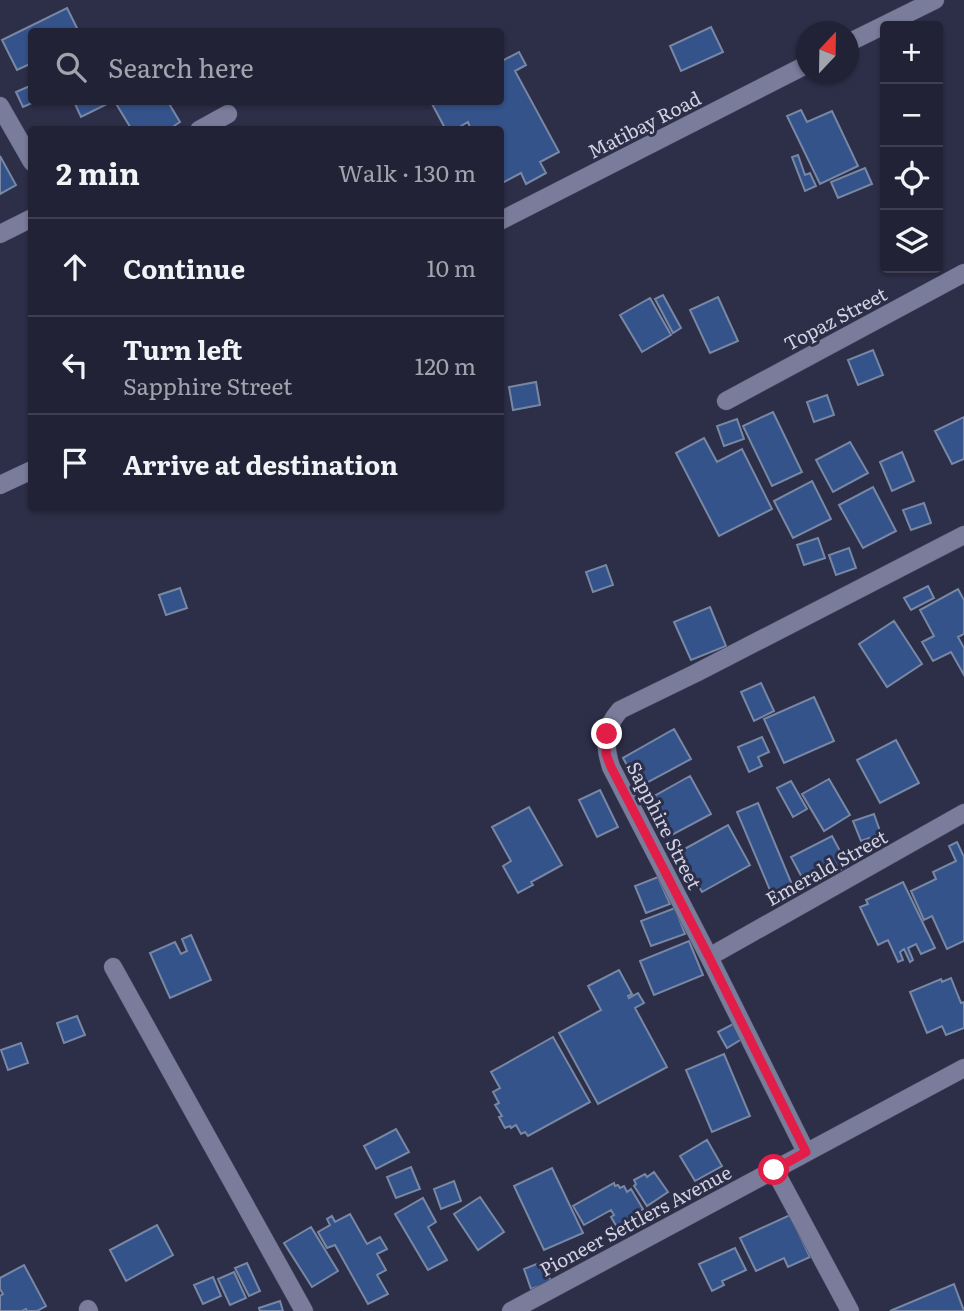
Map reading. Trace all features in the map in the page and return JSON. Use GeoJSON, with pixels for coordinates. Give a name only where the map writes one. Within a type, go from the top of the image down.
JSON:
{"type":"FeatureCollection","features":[{"type":"Feature","properties":{"kind":"street"},"geometry":{"type":"LineString","coordinates":[[859,38],[935,0]]}},
{"type":"Feature","properties":{"kind":"street","name":"Matibay Road"},"geometry":{"type":"LineString","coordinates":[[504,219],[796,71]]}},
{"type":"Feature","properties":{"kind":"street"},"geometry":{"type":"LineString","coordinates":[[0,106],[28,155]]}},
{"type":"Feature","properties":{"kind":"street"},"geometry":{"type":"LineString","coordinates":[[206,126],[228,114]]}},
{"type":"Feature","properties":{"kind":"street"},"geometry":{"type":"LineString","coordinates":[[0,234],[28,220]]}},
{"type":"Feature","properties":{"kind":"street","name":"Topaz Street"},"geometry":{"type":"LineString","coordinates":[[726,401],[964,273]]}},
{"type":"Feature","properties":{"kind":"street"},"geometry":{"type":"LineString","coordinates":[[0,485],[28,472]]}},
{"type":"Feature","properties":{"kind":"street","name":"Sapphire Street"},"geometry":{"type":"LineString","coordinates":[[806,1152],[611,767],[606,754],[607,734],[612,720],[620,710],[964,535]]}},
{"type":"Feature","properties":{"kind":"street","name":"Emerald Street"},"geometry":{"type":"LineString","coordinates":[[709,957],[964,813]]}},
{"type":"Feature","properties":{"kind":"street"},"geometry":{"type":"LineString","coordinates":[[113,967],[304,1311]]}},
{"type":"Feature","properties":{"kind":"street","name":"Pioneer Settlers Avenue"},"geometry":{"type":"LineString","coordinates":[[510,1311],[964,1068]]}},
{"type":"Feature","properties":{"kind":"street"},"geometry":{"type":"LineString","coordinates":[[774,1170],[850,1311]]}},
{"type":"Feature","properties":{"kind":"building"},"geometry":{"type":"Polygon","coordinates":[[[67,8],[77,28],[28,28],[28,65],[17,70],[2,40],[67,8]]]}},
{"type":"Feature","properties":{"kind":"building"},"geometry":{"type":"Polygon","coordinates":[[[711,27],[723,52],[681,71],[670,46],[711,27]]]}},
{"type":"Feature","properties":{"kind":"building"},"geometry":{"type":"Polygon","coordinates":[[[519,52],[526,65],[515,71],[559,152],[540,162],[546,173],[526,184],[521,173],[504,182],[504,126],[470,126],[468,122],[461,126],[444,126],[433,105],[504,105],[504,60],[519,52]]]}},
{"type":"Feature","properties":{"kind":"building"},"geometry":{"type":"Polygon","coordinates":[[[28,87],[28,105],[23,107],[16,92],[28,87]]]}},
{"type":"Feature","properties":{"kind":"building"},"geometry":{"type":"Polygon","coordinates":[[[75,105],[105,105],[81,117],[75,105]]]}},
{"type":"Feature","properties":{"kind":"building"},"geometry":{"type":"Polygon","coordinates":[[[117,105],[170,105],[180,122],[174,126],[130,126],[117,105]]]}},
{"type":"Feature","properties":{"kind":"building"},"geometry":{"type":"Polygon","coordinates":[[[801,110],[807,122],[832,111],[858,166],[820,184],[787,116],[801,110]]]}},
{"type":"Feature","properties":{"kind":"building"},"geometry":{"type":"Polygon","coordinates":[[[798,155],[805,175],[810,173],[816,186],[805,191],[792,157],[798,155]]]}},
{"type":"Feature","properties":{"kind":"building"},"geometry":{"type":"Polygon","coordinates":[[[0,156],[16,185],[0,194],[0,156]]]}},
{"type":"Feature","properties":{"kind":"building"},"geometry":{"type":"Polygon","coordinates":[[[865,168],[872,184],[838,198],[831,182],[865,168]]]}},
{"type":"Feature","properties":{"kind":"building"},"geometry":{"type":"Polygon","coordinates":[[[663,295],[681,328],[673,333],[655,299],[663,295]]]}},
{"type":"Feature","properties":{"kind":"building"},"geometry":{"type":"Polygon","coordinates":[[[718,297],[738,341],[710,353],[690,310],[718,297]]]}},
{"type":"Feature","properties":{"kind":"building"},"geometry":{"type":"Polygon","coordinates":[[[650,298],[671,335],[642,352],[620,315],[650,298]]]}},
{"type":"Feature","properties":{"kind":"building"},"geometry":{"type":"Polygon","coordinates":[[[873,350],[883,375],[858,385],[848,360],[873,350]]]}},
{"type":"Feature","properties":{"kind":"building"},"geometry":{"type":"Polygon","coordinates":[[[536,382],[540,405],[513,410],[509,387],[536,382]]]}},
{"type":"Feature","properties":{"kind":"building"},"geometry":{"type":"Polygon","coordinates":[[[827,395],[834,415],[814,422],[807,402],[827,395]]]}},
{"type":"Feature","properties":{"kind":"building"},"geometry":{"type":"Polygon","coordinates":[[[773,412],[802,472],[772,486],[743,426],[773,412]]]}},
{"type":"Feature","properties":{"kind":"building"},"geometry":{"type":"Polygon","coordinates":[[[964,417],[964,459],[952,464],[935,431],[964,417]]]}},
{"type":"Feature","properties":{"kind":"building"},"geometry":{"type":"Polygon","coordinates":[[[737,419],[744,439],[724,446],[717,426],[737,419]]]}},
{"type":"Feature","properties":{"kind":"building"},"geometry":{"type":"Polygon","coordinates":[[[704,438],[717,462],[742,449],[772,509],[719,536],[676,453],[704,438]]]}},
{"type":"Feature","properties":{"kind":"building"},"geometry":{"type":"Polygon","coordinates":[[[850,442],[868,473],[833,492],[816,460],[850,442]]]}},
{"type":"Feature","properties":{"kind":"building"},"geometry":{"type":"Polygon","coordinates":[[[902,452],[914,481],[892,491],[880,462],[902,452]]]}},
{"type":"Feature","properties":{"kind":"building"},"geometry":{"type":"Polygon","coordinates":[[[812,481],[831,519],[793,538],[774,501],[812,481]]]}},
{"type":"Feature","properties":{"kind":"building"},"geometry":{"type":"Polygon","coordinates":[[[873,487],[896,531],[863,548],[839,505],[873,487]]]}},
{"type":"Feature","properties":{"kind":"building"},"geometry":{"type":"Polygon","coordinates":[[[924,503],[931,523],[911,530],[903,510],[924,503]]]}},
{"type":"Feature","properties":{"kind":"building"},"geometry":{"type":"Polygon","coordinates":[[[818,538],[825,558],[804,565],[797,545],[818,538]]]}},
{"type":"Feature","properties":{"kind":"building"},"geometry":{"type":"Polygon","coordinates":[[[849,548],[856,568],[836,575],[829,555],[849,548]]]}},
{"type":"Feature","properties":{"kind":"building"},"geometry":{"type":"Polygon","coordinates":[[[606,565],[613,585],[593,592],[586,572],[606,565]]]}},
{"type":"Feature","properties":{"kind":"building"},"geometry":{"type":"Polygon","coordinates":[[[928,586],[934,598],[911,610],[904,598],[928,586]]]}},
{"type":"Feature","properties":{"kind":"building"},"geometry":{"type":"Polygon","coordinates":[[[180,588],[187,608],[166,615],[159,595],[180,588]]]}},
{"type":"Feature","properties":{"kind":"building"},"geometry":{"type":"Polygon","coordinates":[[[958,589],[964,600],[964,634],[958,637],[964,648],[964,675],[951,652],[933,661],[922,642],[934,636],[920,610],[958,589]]]}},
{"type":"Feature","properties":{"kind":"building"},"geometry":{"type":"Polygon","coordinates":[[[710,607],[726,646],[691,660],[674,622],[710,607]]]}},
{"type":"Feature","properties":{"kind":"building"},"geometry":{"type":"Polygon","coordinates":[[[894,621],[922,664],[887,687],[859,644],[894,621]]]}},
{"type":"Feature","properties":{"kind":"building"},"geometry":{"type":"Polygon","coordinates":[[[761,683],[774,711],[754,721],[741,692],[761,683]]]}},
{"type":"Feature","properties":{"kind":"building"},"geometry":{"type":"Polygon","coordinates":[[[814,697],[834,741],[784,763],[764,719],[814,697]]]}},
{"type":"Feature","properties":{"kind":"building"},"geometry":{"type":"Polygon","coordinates":[[[674,729],[691,759],[639,787],[623,758],[674,729]]]}},
{"type":"Feature","properties":{"kind":"building"},"geometry":{"type":"Polygon","coordinates":[[[762,737],[769,752],[758,757],[762,766],[749,772],[738,747],[762,737]]]}},
{"type":"Feature","properties":{"kind":"building"},"geometry":{"type":"Polygon","coordinates":[[[896,740],[919,783],[880,803],[857,760],[896,740]]]}},
{"type":"Feature","properties":{"kind":"building"},"geometry":{"type":"Polygon","coordinates":[[[690,776],[711,814],[670,836],[649,799],[690,776]]]}},
{"type":"Feature","properties":{"kind":"building"},"geometry":{"type":"Polygon","coordinates":[[[829,779],[850,815],[824,831],[802,794],[829,779]]]}},
{"type":"Feature","properties":{"kind":"building"},"geometry":{"type":"Polygon","coordinates":[[[791,781],[807,809],[793,817],[777,788],[791,781]]]}},
{"type":"Feature","properties":{"kind":"building"},"geometry":{"type":"Polygon","coordinates":[[[600,790],[618,827],[597,837],[579,800],[600,790]]]}},
{"type":"Feature","properties":{"kind":"building"},"geometry":{"type":"Polygon","coordinates":[[[758,803],[793,887],[772,895],[737,812],[758,803]]]}},
{"type":"Feature","properties":{"kind":"building"},"geometry":{"type":"Polygon","coordinates":[[[529,807],[562,865],[531,882],[533,885],[518,893],[503,866],[511,861],[492,827],[529,807]]]}},
{"type":"Feature","properties":{"kind":"building"},"geometry":{"type":"Polygon","coordinates":[[[874,814],[881,834],[861,841],[853,821],[874,814]]]}},
{"type":"Feature","properties":{"kind":"building"},"geometry":{"type":"Polygon","coordinates":[[[728,825],[750,865],[702,892],[679,852],[728,825]]]}},
{"type":"Feature","properties":{"kind":"building"},"geometry":{"type":"Polygon","coordinates":[[[832,836],[848,866],[807,887],[791,857],[832,836]]]}},
{"type":"Feature","properties":{"kind":"building"},"geometry":{"type":"Polygon","coordinates":[[[957,842],[964,857],[964,941],[947,949],[932,916],[924,920],[911,891],[936,879],[933,872],[956,861],[949,846],[957,842]]]}},
{"type":"Feature","properties":{"kind":"building"},"geometry":{"type":"Polygon","coordinates":[[[658,877],[670,904],[646,913],[635,886],[658,877]]]}},
{"type":"Feature","properties":{"kind":"building"},"geometry":{"type":"Polygon","coordinates":[[[903,882],[935,948],[921,954],[916,944],[908,948],[913,960],[910,962],[904,949],[900,952],[903,960],[898,962],[888,940],[878,945],[860,907],[868,904],[866,900],[903,882]]]}},
{"type":"Feature","properties":{"kind":"building"},"geometry":{"type":"Polygon","coordinates":[[[675,908],[685,934],[651,946],[641,921],[675,908]]]}},
{"type":"Feature","properties":{"kind":"building"},"geometry":{"type":"Polygon","coordinates":[[[191,935],[211,980],[170,998],[150,953],[175,942],[181,954],[187,951],[182,939],[191,935]]]}},
{"type":"Feature","properties":{"kind":"building"},"geometry":{"type":"Polygon","coordinates":[[[689,941],[703,975],[654,995],[640,961],[689,941]]]}},
{"type":"Feature","properties":{"kind":"building"},"geometry":{"type":"Polygon","coordinates":[[[619,970],[632,994],[629,998],[638,993],[644,1003],[635,1008],[667,1067],[598,1104],[559,1033],[601,1010],[588,986],[619,970]]]}},
{"type":"Feature","properties":{"kind":"building"},"geometry":{"type":"Polygon","coordinates":[[[951,978],[961,1003],[964,1002],[964,1028],[946,1035],[942,1026],[927,1033],[910,992],[941,979],[942,982],[951,978]]]}},
{"type":"Feature","properties":{"kind":"building"},"geometry":{"type":"Polygon","coordinates":[[[77,1016],[85,1035],[64,1043],[57,1023],[77,1016]]]}},
{"type":"Feature","properties":{"kind":"building"},"geometry":{"type":"Polygon","coordinates":[[[733,1024],[742,1039],[727,1048],[718,1032],[733,1024]]]}},
{"type":"Feature","properties":{"kind":"building"},"geometry":{"type":"Polygon","coordinates":[[[553,1037],[590,1102],[528,1136],[525,1132],[521,1134],[516,1125],[505,1128],[495,1105],[499,1103],[493,1092],[500,1088],[491,1072],[553,1037]]]}},
{"type":"Feature","properties":{"kind":"building"},"geometry":{"type":"Polygon","coordinates":[[[21,1043],[28,1063],[8,1070],[1,1050],[21,1043]]]}},
{"type":"Feature","properties":{"kind":"building"},"geometry":{"type":"Polygon","coordinates":[[[724,1054],[750,1116],[712,1132],[686,1070],[724,1054]]]}},
{"type":"Feature","properties":{"kind":"building"},"geometry":{"type":"Polygon","coordinates":[[[396,1129],[409,1152],[376,1169],[364,1146],[396,1129]]]}},
{"type":"Feature","properties":{"kind":"building"},"geometry":{"type":"Polygon","coordinates":[[[707,1140],[722,1166],[695,1181],[680,1156],[707,1140]]]}},
{"type":"Feature","properties":{"kind":"building"},"geometry":{"type":"Polygon","coordinates":[[[411,1167],[420,1189],[396,1198],[387,1177],[411,1167]]]}},
{"type":"Feature","properties":{"kind":"building"},"geometry":{"type":"Polygon","coordinates":[[[552,1168],[583,1233],[544,1250],[514,1186],[552,1168]]]}},
{"type":"Feature","properties":{"kind":"building"},"geometry":{"type":"Polygon","coordinates":[[[654,1172],[668,1192],[647,1206],[634,1186],[634,1180],[654,1172]]]}},
{"type":"Feature","properties":{"kind":"building"},"geometry":{"type":"Polygon","coordinates":[[[454,1181],[461,1201],[441,1209],[434,1189],[454,1181]]]}},
{"type":"Feature","properties":{"kind":"building"},"geometry":{"type":"Polygon","coordinates":[[[614,1183],[620,1188],[624,1186],[627,1192],[631,1189],[643,1209],[633,1217],[638,1225],[624,1233],[621,1228],[618,1229],[611,1217],[614,1215],[611,1210],[584,1225],[573,1206],[614,1183]]]}},
{"type":"Feature","properties":{"kind":"building"},"geometry":{"type":"Polygon","coordinates":[[[480,1197],[504,1232],[478,1250],[454,1214],[480,1197]]]}},
{"type":"Feature","properties":{"kind":"building"},"geometry":{"type":"Polygon","coordinates":[[[423,1198],[436,1222],[428,1227],[447,1260],[428,1270],[395,1214],[423,1198]]]}},
{"type":"Feature","properties":{"kind":"building"},"geometry":{"type":"Polygon","coordinates":[[[350,1214],[367,1244],[380,1237],[387,1249],[377,1254],[386,1270],[377,1275],[388,1294],[368,1304],[335,1245],[327,1248],[318,1232],[330,1225],[327,1219],[332,1216],[335,1222],[350,1214]]]}},
{"type":"Feature","properties":{"kind":"building"},"geometry":{"type":"Polygon","coordinates":[[[790,1215],[810,1257],[788,1267],[784,1258],[756,1271],[740,1238],[790,1215]]]}},
{"type":"Feature","properties":{"kind":"building"},"geometry":{"type":"Polygon","coordinates":[[[157,1225],[173,1255],[126,1281],[110,1250],[157,1225]]]}},
{"type":"Feature","properties":{"kind":"building"},"geometry":{"type":"Polygon","coordinates":[[[311,1227],[338,1271],[312,1287],[284,1243],[311,1227]]]}},
{"type":"Feature","properties":{"kind":"building"},"geometry":{"type":"Polygon","coordinates":[[[735,1248],[746,1270],[722,1281],[724,1285],[712,1291],[699,1264],[735,1248]]]}},
{"type":"Feature","properties":{"kind":"building"},"geometry":{"type":"Polygon","coordinates":[[[544,1261],[551,1282],[531,1289],[524,1269],[544,1261]]]}},
{"type":"Feature","properties":{"kind":"building"},"geometry":{"type":"Polygon","coordinates":[[[247,1263],[260,1291],[249,1296],[235,1268],[247,1263]]]}},
{"type":"Feature","properties":{"kind":"building"},"geometry":{"type":"Polygon","coordinates":[[[24,1265],[46,1306],[37,1311],[0,1311],[0,1296],[3,1294],[0,1278],[24,1265]]]}},
{"type":"Feature","properties":{"kind":"building"},"geometry":{"type":"Polygon","coordinates":[[[234,1272],[246,1298],[230,1305],[218,1279],[234,1272]]]}},
{"type":"Feature","properties":{"kind":"building"},"geometry":{"type":"Polygon","coordinates":[[[213,1277],[221,1296],[203,1304],[194,1285],[213,1277]]]}},
{"type":"Feature","properties":{"kind":"building"},"geometry":{"type":"Polygon","coordinates":[[[954,1284],[964,1311],[890,1311],[954,1284]]]}},
{"type":"Feature","properties":{"kind":"building"},"geometry":{"type":"Polygon","coordinates":[[[280,1301],[283,1311],[260,1311],[259,1308],[280,1301]]]}},
{"type":"Feature","properties":{"kind":"route"},"geometry":{"type":"LineString","coordinates":[[607,734],[606,754],[611,767],[806,1152],[774,1170]]}}]}
